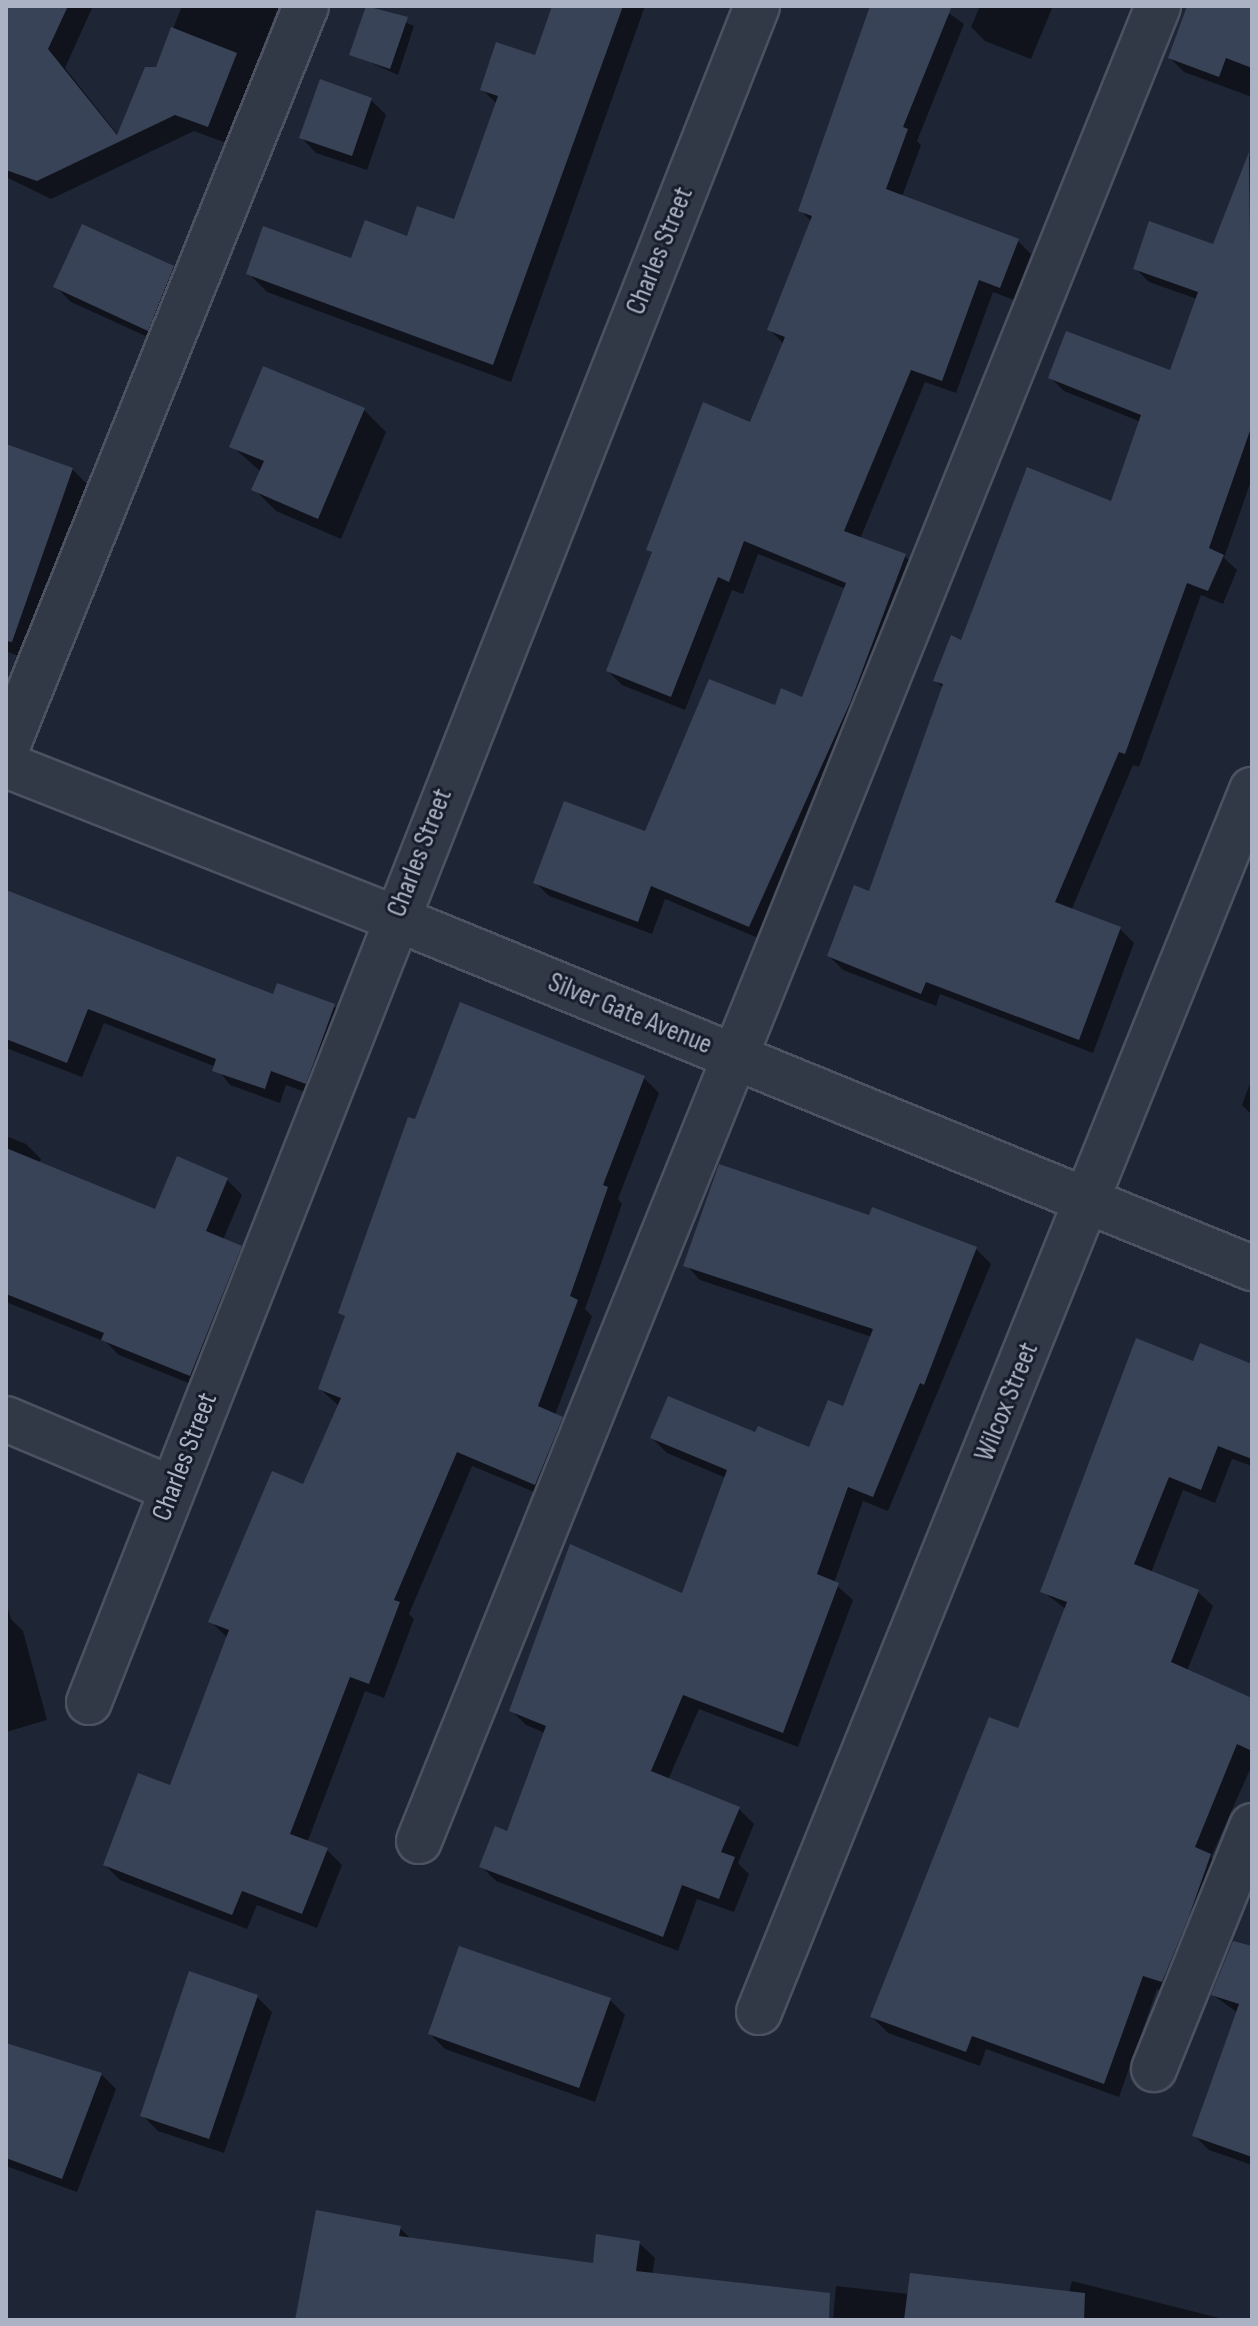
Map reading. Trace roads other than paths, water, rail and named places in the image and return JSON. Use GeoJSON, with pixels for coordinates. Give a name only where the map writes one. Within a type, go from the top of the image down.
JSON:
{"type":"FeatureCollection","features":[{"type":"Feature","properties":{"kind":"street"},"geometry":{"type":"LineString","coordinates":[[6,749],[306,6]]}},
{"type":"Feature","properties":{"kind":"street","name":"Charles Street"},"geometry":{"type":"LineString","coordinates":[[89,1702],[395,918],[757,6]]}},
{"type":"Feature","properties":{"kind":"street"},"geometry":{"type":"LineString","coordinates":[[419,1841],[737,1058],[1158,6]]}},
{"type":"Feature","properties":{"kind":"street","name":"Silver Gate Avenue"},"geometry":{"type":"LineString","coordinates":[[6,765],[395,918],[1252,1268]]}},
{"type":"Feature","properties":{"kind":"street","name":"Wilcox Street"},"geometry":{"type":"LineString","coordinates":[[759,2012],[1252,790]]}},
{"type":"Feature","properties":{"kind":"street"},"geometry":{"type":"LineString","coordinates":[[6,1419],[172,1489]]}},
{"type":"Feature","properties":{"kind":"street"},"geometry":{"type":"LineString","coordinates":[[1154,2069],[1252,1826]]}}]}
